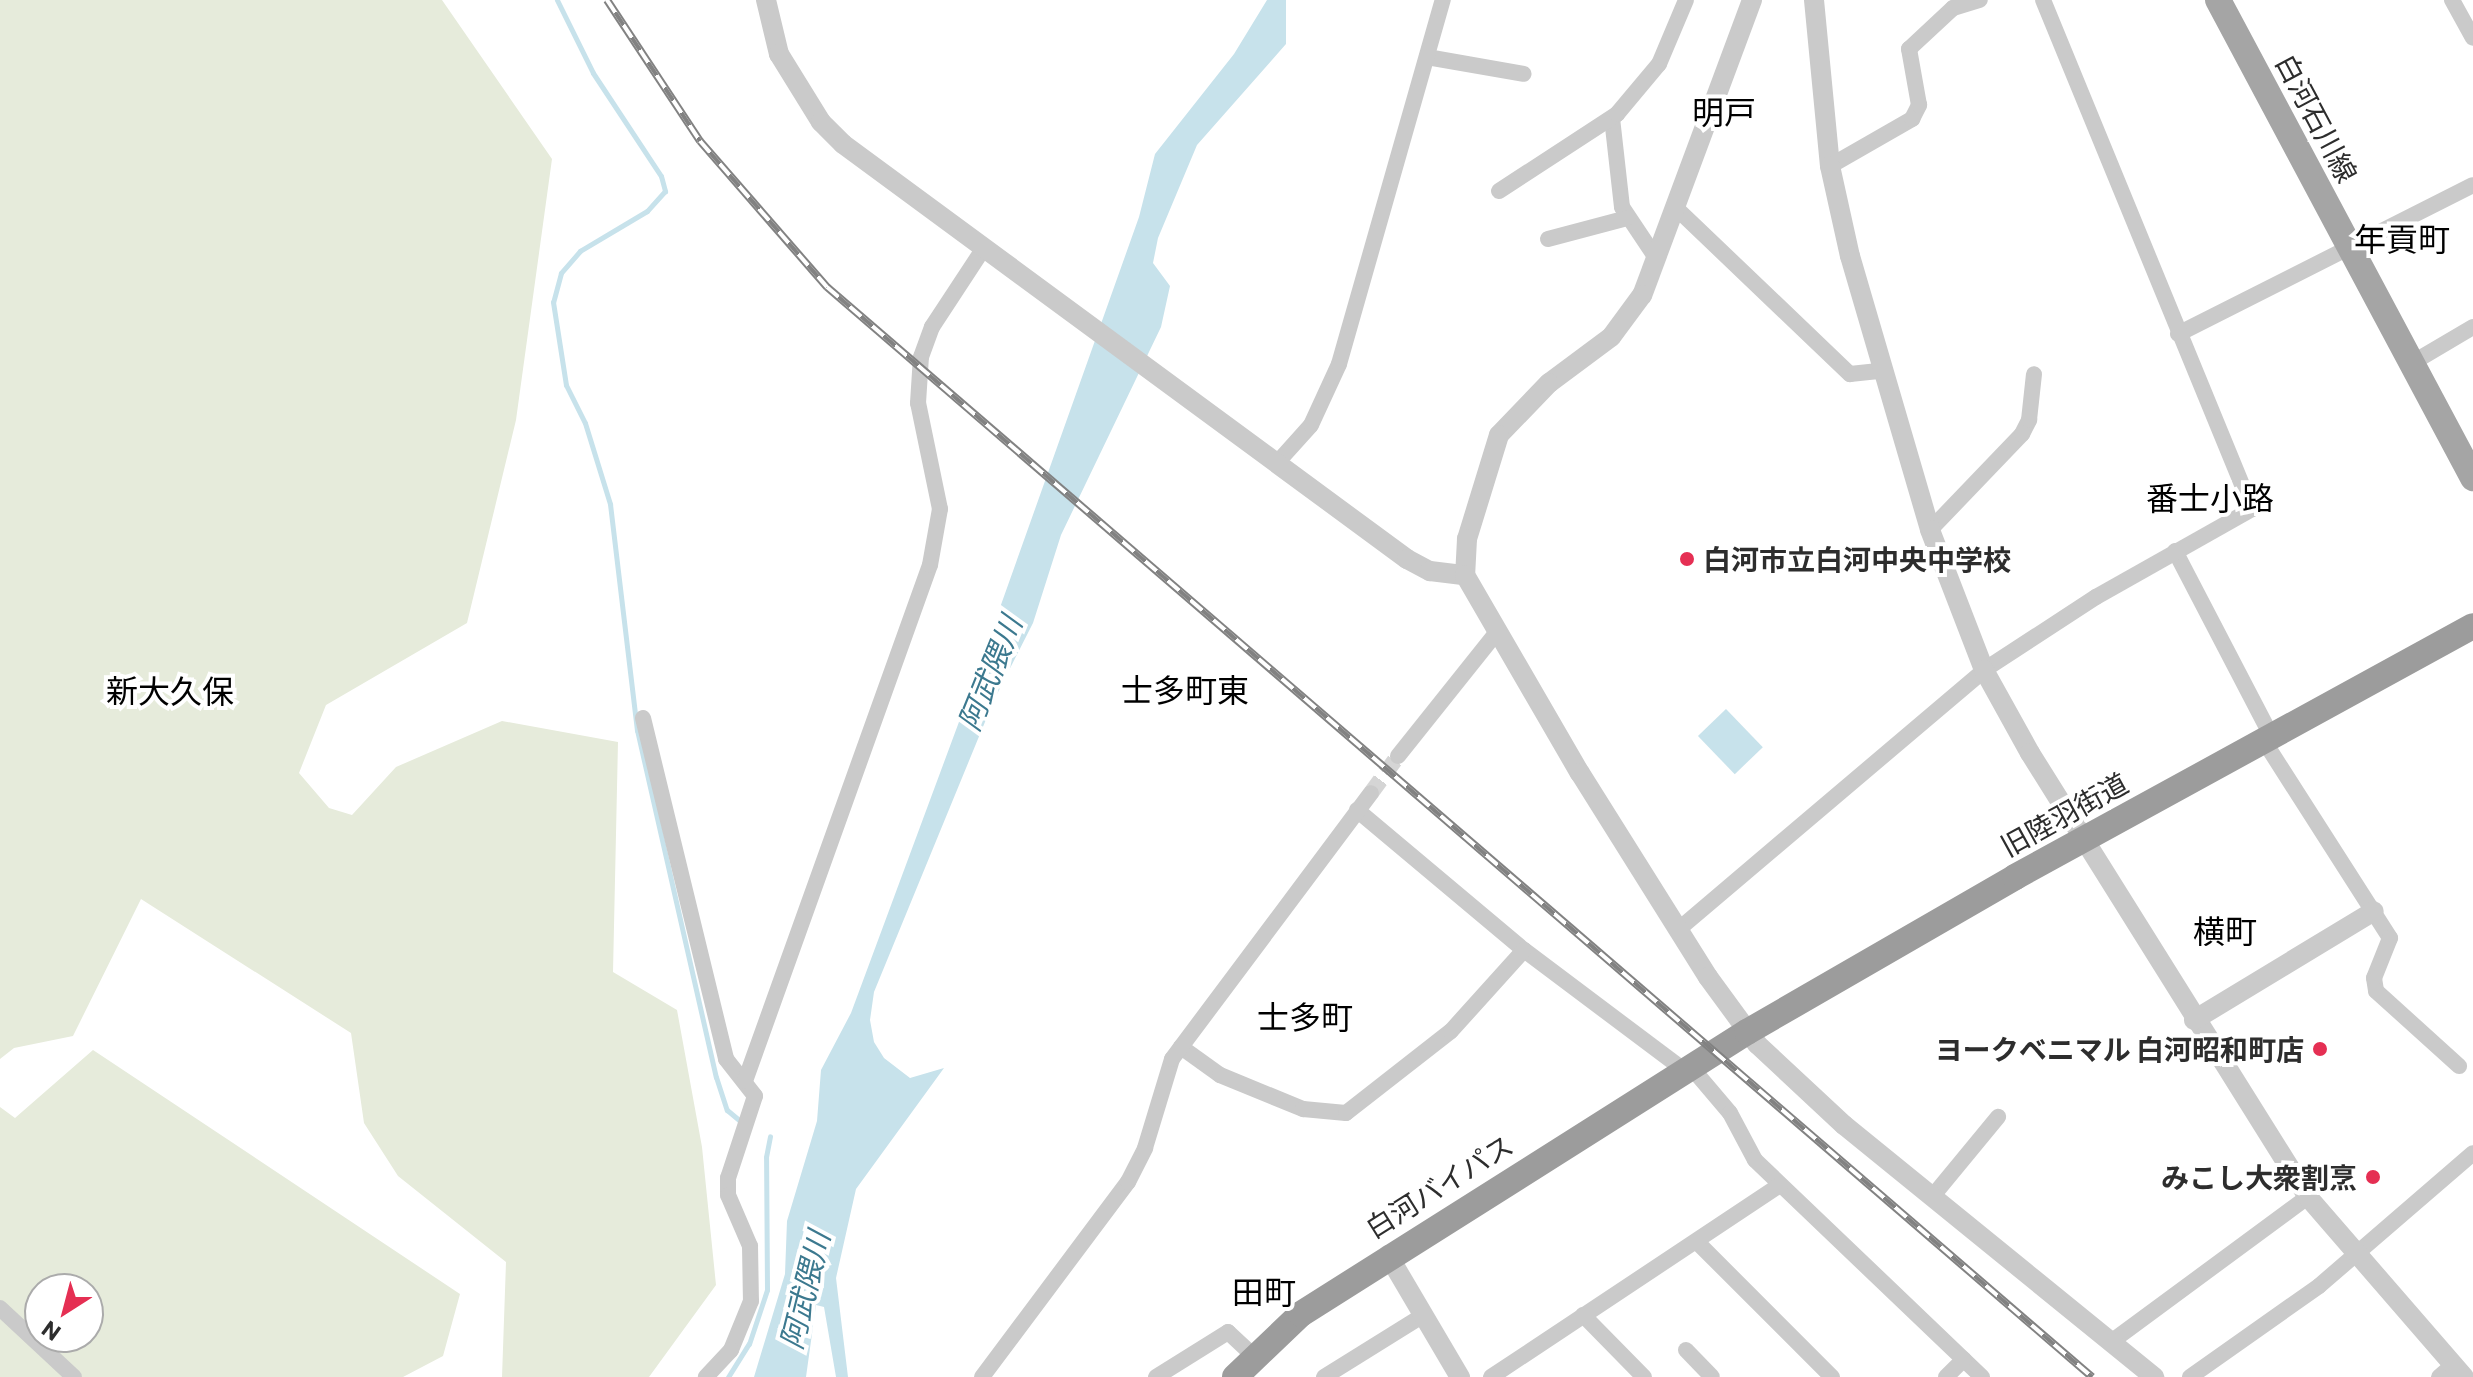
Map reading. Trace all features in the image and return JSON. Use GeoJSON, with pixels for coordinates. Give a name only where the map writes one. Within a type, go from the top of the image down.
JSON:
{"type":"FeatureCollection","features":[{"type":"Feature","properties":{"kind":"highway","name":"旧陸羽街道"},"geometry":{"type":"LineString","coordinates":[[1688,1069],[2084,839],[2473,626]]}},
{"type":"Feature","properties":{"kind":"highway","name":"白河バイパス"},"geometry":{"type":"LineString","coordinates":[[1235,1377],[1301,1314],[1388,1255],[1688,1069]]}},
{"type":"Feature","properties":{"kind":"main road","name":"白河石川線"},"geometry":{"type":"LineString","coordinates":[[2227,3],[2473,478]]}},
{"type":"Feature","properties":{"kind":"street"},"geometry":{"type":"LineString","coordinates":[[766,0],[779,54],[821,122],[982,251],[1407,559],[1430,571],[1465,575]]}},
{"type":"Feature","properties":{"kind":"street"},"geometry":{"type":"LineString","coordinates":[[1276,464],[1311,425],[1339,364],[1443,0]]}},
{"type":"Feature","properties":{"kind":"street"},"geometry":{"type":"LineString","coordinates":[[1499,191],[1612,118],[1659,64],[1686,0]]}},
{"type":"Feature","properties":{"kind":"street"},"geometry":{"type":"LineString","coordinates":[[1752,0],[1642,295],[1611,337],[1541,391],[1499,435],[1467,539],[1465,575],[1679,929],[1747,1032],[1791,1080],[2154,1377]]}},
{"type":"Feature","properties":{"kind":"street"},"geometry":{"type":"LineString","coordinates":[[1814,0],[1830,166],[1881,371],[1930,530],[1984,670],[2194,1020],[2308,1197],[2452,1373]]}},
{"type":"Feature","properties":{"kind":"street"},"geometry":{"type":"LineString","coordinates":[[1830,166],[1912,119],[1919,105],[1907,54],[1947,6],[1980,0]]}},
{"type":"Feature","properties":{"kind":"street"},"geometry":{"type":"LineString","coordinates":[[1679,929],[1984,670],[2253,505],[2178,334],[2043,0]]}},
{"type":"Feature","properties":{"kind":"street"},"geometry":{"type":"LineString","coordinates":[[2452,0],[2473,38]]}},
{"type":"Feature","properties":{"kind":"street"},"geometry":{"type":"LineString","coordinates":[[1427,57],[1524,74]]}},
{"type":"Feature","properties":{"kind":"street"},"geometry":{"type":"LineString","coordinates":[[1612,118],[1619,191],[1627,218],[1656,258]]}},
{"type":"Feature","properties":{"kind":"street"},"geometry":{"type":"LineString","coordinates":[[2178,334],[2353,249],[2473,185]]}},
{"type":"Feature","properties":{"kind":"street"},"geometry":{"type":"LineString","coordinates":[[1675,207],[1850,374],[1881,371]]}},
{"type":"Feature","properties":{"kind":"street"},"geometry":{"type":"LineString","coordinates":[[1548,239],[1627,218]]}},
{"type":"Feature","properties":{"kind":"street"},"geometry":{"type":"LineString","coordinates":[[745,1081],[930,565],[940,509],[918,403],[921,357],[932,327],[982,251]]}},
{"type":"Feature","properties":{"kind":"street"},"geometry":{"type":"LineString","coordinates":[[2412,363],[2473,327]]}},
{"type":"Feature","properties":{"kind":"street"},"geometry":{"type":"LineString","coordinates":[[1930,530],[2022,434],[2029,420],[2034,374]]}},
{"type":"Feature","properties":{"kind":"street"},"geometry":{"type":"LineString","coordinates":[[2175,551],[2268,739],[2374,911],[2390,946],[2374,978],[2376,991],[2459,1066]]}},
{"type":"Feature","properties":{"kind":"street"},"geometry":{"type":"LineString","coordinates":[[1398,756],[1497,632]]}},
{"type":"Feature","properties":{"kind":"street"},"geometry":{"type":"LineString","coordinates":[[643,718],[716,1026],[726,1059],[755,1096],[728,1178],[728,1195],[750,1246],[751,1301],[731,1350],[706,1377]]}},
{"type":"Feature","properties":{"kind":"street"},"geometry":{"type":"LineString","coordinates":[[982,1377],[1128,1182],[1181,1047],[1371,793]]}},
{"type":"Feature","properties":{"kind":"street"},"geometry":{"type":"LineString","coordinates":[[1357,810],[1524,950],[1688,1069],[1730,1113],[1755,1160],[1815,1213],[1982,1377]]}},
{"type":"Feature","properties":{"kind":"street"},"geometry":{"type":"LineString","coordinates":[[2194,1020],[2374,911]]}},
{"type":"Feature","properties":{"kind":"street"},"geometry":{"type":"LineString","coordinates":[[1181,1047],[1220,1075],[1303,1109],[1346,1113],[1451,1031],[1524,950]]}},
{"type":"Feature","properties":{"kind":"street"},"geometry":{"type":"LineString","coordinates":[[1932,1197],[1998,1117]]}},
{"type":"Feature","properties":{"kind":"street"},"geometry":{"type":"LineString","coordinates":[[2190,1377],[2319,1286],[2473,1153]]}},
{"type":"Feature","properties":{"kind":"street"},"geometry":{"type":"LineString","coordinates":[[1491,1377],[1780,1185]]}},
{"type":"Feature","properties":{"kind":"street"},"geometry":{"type":"LineString","coordinates":[[2111,1342],[2308,1197]]}},
{"type":"Feature","properties":{"kind":"street"},"geometry":{"type":"LineString","coordinates":[[1697,1242],[1832,1377]]}},
{"type":"Feature","properties":{"kind":"street"},"geometry":{"type":"LineString","coordinates":[[1388,1255],[1460,1377]]}},
{"type":"Feature","properties":{"kind":"street"},"geometry":{"type":"LineString","coordinates":[[0,1308],[74,1377]]}},
{"type":"Feature","properties":{"kind":"street"},"geometry":{"type":"LineString","coordinates":[[1583,1315],[1644,1377]]}},
{"type":"Feature","properties":{"kind":"street"},"geometry":{"type":"LineString","coordinates":[[1324,1377],[1422,1316]]}},
{"type":"Feature","properties":{"kind":"street"},"geometry":{"type":"LineString","coordinates":[[1156,1377],[1228,1332],[1254,1356]]}},
{"type":"Feature","properties":{"kind":"street"},"geometry":{"type":"LineString","coordinates":[[1686,1350],[1712,1377]]}},
{"type":"Feature","properties":{"kind":"street"},"geometry":{"type":"LineString","coordinates":[[1946,1377],[1964,1359]]}},
{"type":"Feature","properties":{"kind":"green space"},"geometry":{"type":"Polygon","coordinates":[[[0,0],[442,0],[552,159],[516,420],[467,623],[326,705],[299,773],[329,808],[352,815],[396,767],[502,721],[618,742],[613,972],[677,1010],[702,1147],[716,1285],[649,1377],[502,1377],[506,1262],[398,1176],[364,1123],[351,1033],[141,899],[73,1036],[14,1048],[0,1059],[0,0]]]}},
{"type":"Feature","properties":{"kind":"green space"},"geometry":{"type":"Polygon","coordinates":[[[93,1050],[460,1294],[443,1356],[403,1377],[0,1377],[0,1107],[15,1118],[93,1050]]]}},
{"type":"Feature","properties":{"kind":"water","name":"阿武隈川"},"geometry":{"type":"Polygon","coordinates":[[[1267,0],[1286,0],[1286,44],[1197,145],[1158,238],[1153,263],[1170,286],[1161,327],[1061,535],[1033,623],[994,700],[874,992],[870,1020],[874,1042],[884,1058],[910,1078],[944,1068],[856,1189],[836,1278],[848,1377],[836,1377],[824,1307],[816,1305],[806,1377],[754,1377],[785,1274],[787,1221],[817,1121],[821,1070],[851,1013],[966,703],[1139,217],[1155,154],[1234,54],[1267,0]]]}},
{"type":"Feature","properties":{"kind":"water"},"geometry":{"type":"Polygon","coordinates":[[[1726,709],[1763,747],[1735,774],[1698,736],[1726,709]]]}},
{"type":"Feature","properties":{"kind":"waterway"},"geometry":{"type":"LineString","coordinates":[[557,0],[593,73],[661,176],[665,191],[647,211],[580,251],[561,273],[553,302],[566,385],[585,423],[610,504],[637,730],[716,1077],[727,1110],[739,1120]]}},
{"type":"Feature","properties":{"kind":"waterway"},"geometry":{"type":"LineString","coordinates":[[728,1377],[749,1344],[767,1290],[766,1157],[770,1136]]}},
{"type":"Feature","properties":{"kind":"tunnel"},"geometry":{"type":"LineString","coordinates":[[1371,793],[1398,756]]}},
{"type":"Feature","properties":{"kind":"railway"},"geometry":{"type":"LineString","coordinates":[[607,0],[700,141],[827,287],[2092,1377]]}},
{"type":"Feature","properties":{"kind":"place","name":"白河市立白河中央中学校"},"geometry":{"type":"Point","coordinates":[1687,559]}},
{"type":"Feature","properties":{"kind":"place","name":"ヨークベニマル 白河昭和町店"},"geometry":{"type":"Point","coordinates":[2320,1049]}},
{"type":"Feature","properties":{"kind":"place","name":"みこし大衆割烹"},"geometry":{"type":"Point","coordinates":[2373,1177]}},
{"type":"Feature","properties":{"kind":"district","name":"明戸"},"geometry":{"type":"Point","coordinates":[1724,111]}},
{"type":"Feature","properties":{"kind":"district","name":"年貢町"},"geometry":{"type":"Point","coordinates":[2402,238]}},
{"type":"Feature","properties":{"kind":"district","name":"番士小路"},"geometry":{"type":"Point","coordinates":[2210,497]}},
{"type":"Feature","properties":{"kind":"district","name":"士多町東"},"geometry":{"type":"Point","coordinates":[1185,689]}},
{"type":"Feature","properties":{"kind":"district","name":"新大久保"},"geometry":{"type":"Point","coordinates":[170,690]}},
{"type":"Feature","properties":{"kind":"district","name":"横町"},"geometry":{"type":"Point","coordinates":[2225,930]}},
{"type":"Feature","properties":{"kind":"district","name":"士多町"},"geometry":{"type":"Point","coordinates":[1305,1016]}},
{"type":"Feature","properties":{"kind":"district","name":"田町"},"geometry":{"type":"Point","coordinates":[1264,1291]}}]}
